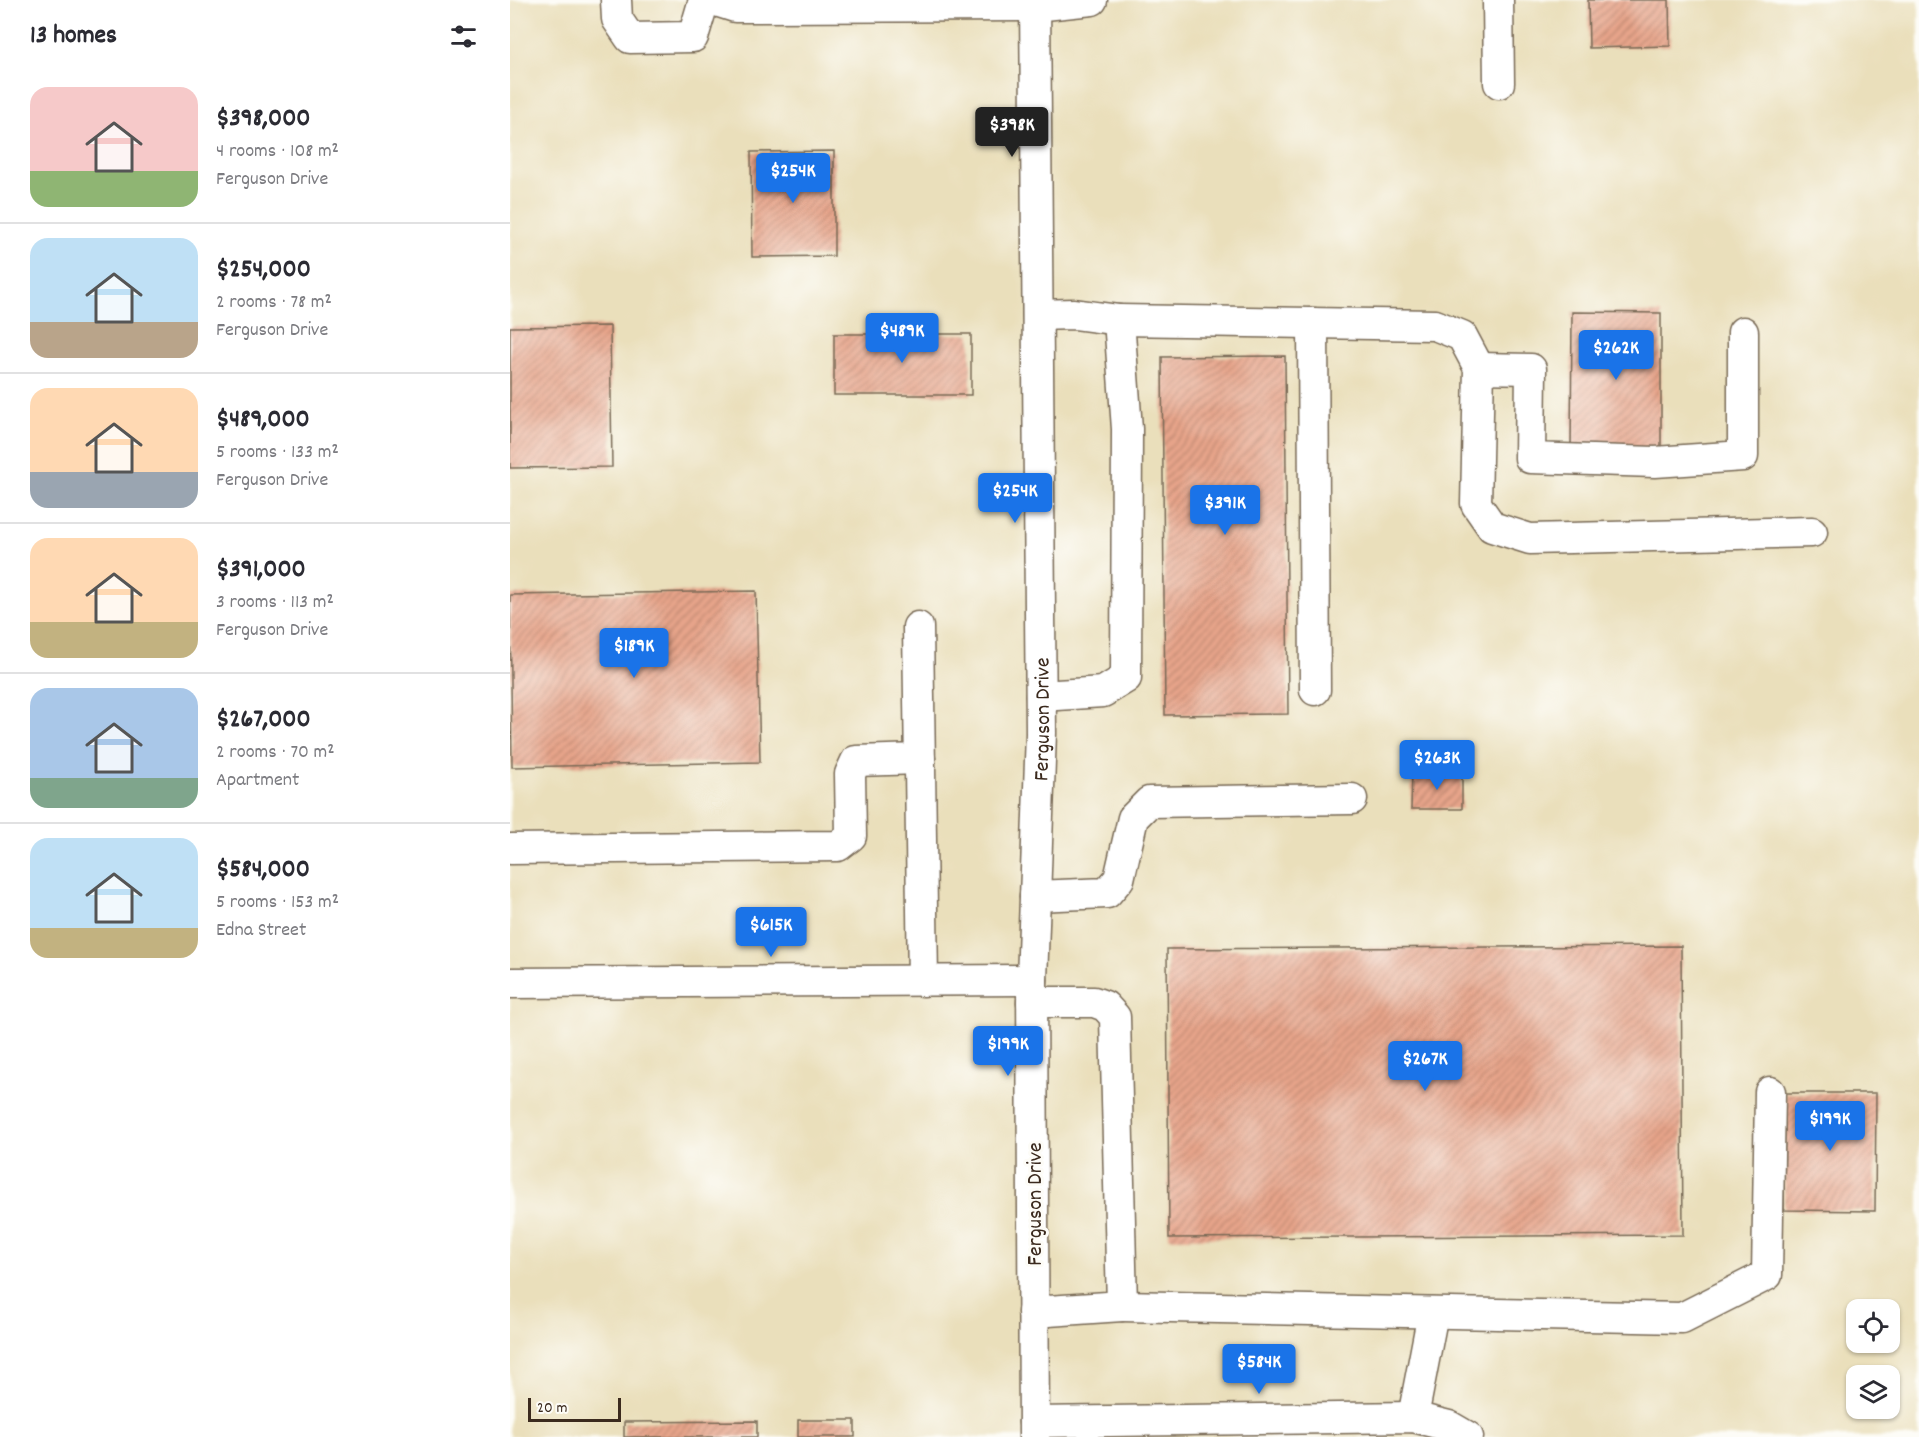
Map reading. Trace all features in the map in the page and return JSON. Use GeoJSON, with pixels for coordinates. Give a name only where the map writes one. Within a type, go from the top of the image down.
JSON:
{"type":"FeatureCollection","features":[{"type":"Feature","properties":{"kind":"street"},"geometry":{"type":"LineString","coordinates":[[617,10],[630,38],[693,37],[704,0]]}},
{"type":"Feature","properties":{"kind":"street"},"geometry":{"type":"LineString","coordinates":[[713,0],[735,7],[1035,3],[1092,0]]}},
{"type":"Feature","properties":{"kind":"street"},"geometry":{"type":"LineString","coordinates":[[1498,0],[1499,83]]}},
{"type":"Feature","properties":{"kind":"street","name":"Ferguson Drive"},"geometry":{"type":"LineString","coordinates":[[1034,1430],[1032,991],[1041,696],[1035,3]]}},
{"type":"Feature","properties":{"kind":"street"},"geometry":{"type":"LineString","coordinates":[[1038,315],[1074,314],[1119,320],[1435,325],[1462,336],[1479,368],[1476,504],[1492,527],[1530,539],[1812,532]]}},
{"type":"Feature","properties":{"kind":"street"},"geometry":{"type":"LineString","coordinates":[[1041,696],[1103,692],[1126,678],[1127,429],[1119,320]]}},
{"type":"Feature","properties":{"kind":"street"},"geometry":{"type":"LineString","coordinates":[[1313,323],[1316,690]]}},
{"type":"Feature","properties":{"kind":"street"},"geometry":{"type":"LineString","coordinates":[[1479,368],[1531,369],[1530,458],[1654,462],[1743,456],[1743,332]]}},
{"type":"Feature","properties":{"kind":"street"},"geometry":{"type":"LineString","coordinates":[[918,627],[923,981]]}},
{"type":"Feature","properties":{"kind":"street"},"geometry":{"type":"LineString","coordinates":[[510,849],[838,846],[851,836],[850,774],[856,761],[920,759]]}},
{"type":"Feature","properties":{"kind":"street"},"geometry":{"type":"LineString","coordinates":[[1035,896],[1107,893],[1119,879],[1133,818],[1149,802],[1352,799]]}},
{"type":"Feature","properties":{"kind":"street"},"geometry":{"type":"LineString","coordinates":[[510,983],[923,981],[1032,991],[1106,1005],[1115,1017],[1122,1306]]}},
{"type":"Feature","properties":{"kind":"street"},"geometry":{"type":"LineString","coordinates":[[1034,1312],[1122,1306],[1682,1318],[1767,1275],[1770,1092]]}},
{"type":"Feature","properties":{"kind":"street"},"geometry":{"type":"LineString","coordinates":[[1413,1417],[1433,1313]]}},
{"type":"Feature","properties":{"kind":"street"},"geometry":{"type":"LineString","coordinates":[[1034,1430],[1318,1428],[1413,1417],[1449,1426],[1468,1437]]}},
{"type":"Feature","properties":{"kind":"building"},"geometry":{"type":"Polygon","coordinates":[[[1588,0],[1669,0],[1670,46],[1589,48],[1588,0]]]}},
{"type":"Feature","properties":{"kind":"building"},"geometry":{"type":"Polygon","coordinates":[[[834,151],[834,256],[752,257],[751,152],[834,151]]]}},
{"type":"Feature","properties":{"kind":"building"},"geometry":{"type":"Polygon","coordinates":[[[1572,312],[1661,313],[1661,450],[1571,450],[1572,312]]]}},
{"type":"Feature","properties":{"kind":"building"},"geometry":{"type":"Polygon","coordinates":[[[610,326],[612,467],[510,468],[510,327],[610,326]]]}},
{"type":"Feature","properties":{"kind":"building"},"geometry":{"type":"Polygon","coordinates":[[[834,334],[971,334],[971,395],[834,395],[834,334]]]}},
{"type":"Feature","properties":{"kind":"building"},"geometry":{"type":"Polygon","coordinates":[[[1285,356],[1288,714],[1165,715],[1162,357],[1285,356]]]}},
{"type":"Feature","properties":{"kind":"building"},"geometry":{"type":"Polygon","coordinates":[[[756,591],[760,762],[512,767],[510,595],[756,591]]]}},
{"type":"Feature","properties":{"kind":"building"},"geometry":{"type":"Polygon","coordinates":[[[1412,773],[1462,774],[1462,809],[1411,809],[1412,773]]]}},
{"type":"Feature","properties":{"kind":"building"},"geometry":{"type":"Polygon","coordinates":[[[1681,946],[1683,1235],[1169,1238],[1167,949],[1681,946]]]}},
{"type":"Feature","properties":{"kind":"building"},"geometry":{"type":"Polygon","coordinates":[[[1785,1093],[1876,1093],[1875,1211],[1784,1210],[1785,1093]]]}},
{"type":"Feature","properties":{"kind":"building"},"geometry":{"type":"Polygon","coordinates":[[[798,1420],[855,1420],[855,1437],[798,1437],[798,1420]]]}},
{"type":"Feature","properties":{"kind":"building"},"geometry":{"type":"Polygon","coordinates":[[[757,1421],[757,1437],[624,1437],[624,1422],[757,1421]]]}}]}
